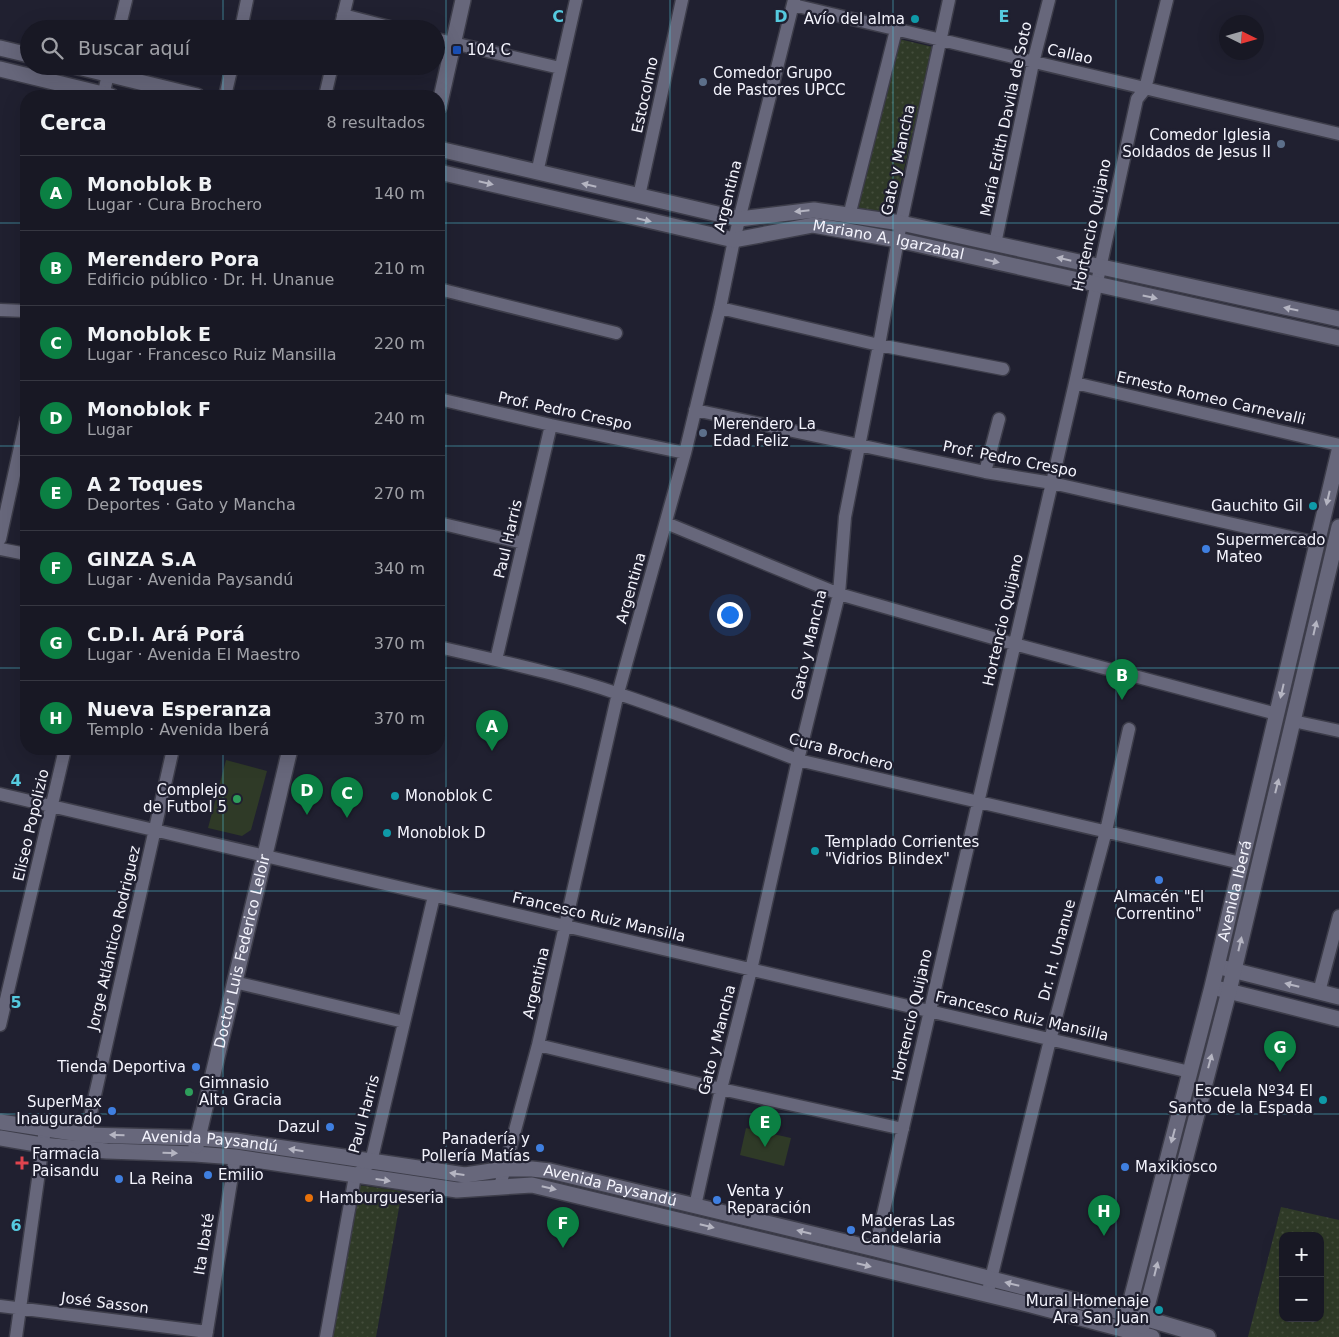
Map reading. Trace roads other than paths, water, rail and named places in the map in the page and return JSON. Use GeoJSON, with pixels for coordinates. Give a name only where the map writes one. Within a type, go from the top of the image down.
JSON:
{"type":"FeatureCollection","features":[{"type":"Feature","properties":{"kind":"main road"},"geometry":{"type":"LineString","coordinates":[[443,90],[463,0]]}},
{"type":"Feature","properties":{"kind":"main road"},"geometry":{"type":"LineString","coordinates":[[1,52],[20,54]]}},
{"type":"Feature","properties":{"kind":"main road"},"geometry":{"type":"LineString","coordinates":[[0,69],[20,74]]}},
{"type":"Feature","properties":{"kind":"main road"},"geometry":{"type":"LineString","coordinates":[[24,75],[82,90]]}},
{"type":"Feature","properties":{"kind":"main road"},"geometry":{"type":"LineString","coordinates":[[126,75],[177,90]]}},
{"type":"Feature","properties":{"kind":"main road","name":"Mariano A. Igarzabal"},"geometry":{"type":"LineString","coordinates":[[445,150],[739,219],[814,210],[901,223],[1339,319]]}},
{"type":"Feature","properties":{"kind":"main road","name":"Mariano A. Igarzabal"},"geometry":{"type":"LineString","coordinates":[[445,173],[734,240],[813,225],[898,240],[1339,338]]}},
{"type":"Feature","properties":{"kind":"main road","name":"Avenida Iberá"},"geometry":{"type":"LineString","coordinates":[[1122,1333],[1212,987],[1339,451]]}},
{"type":"Feature","properties":{"kind":"main road","name":"Avenida Iberá"},"geometry":{"type":"LineString","coordinates":[[1143,1336],[1144,1318],[1228,991],[1293,721],[1334,567],[1339,528]]}},
{"type":"Feature","properties":{"kind":"main road","name":"Doctor Luis Federico Leloir"},"geometry":{"type":"LineString","coordinates":[[195,1154],[289,755]]}},
{"type":"Feature","properties":{"kind":"main road"},"geometry":{"type":"LineString","coordinates":[[1216,966],[1339,997]]}},
{"type":"Feature","properties":{"kind":"main road"},"geometry":{"type":"LineString","coordinates":[[1212,987],[1339,1019]]}},
{"type":"Feature","properties":{"kind":"main road","name":"Avenida Paysandú"},"geometry":{"type":"LineString","coordinates":[[0,1122],[86,1135],[236,1141],[465,1175],[532,1169],[550,1172],[875,1249],[1144,1318],[1208,1337]]}},
{"type":"Feature","properties":{"kind":"main road","name":"Avenida Paysandú"},"geometry":{"type":"LineString","coordinates":[[0,1138],[42,1145],[107,1151],[235,1157],[457,1190],[532,1185],[550,1188],[987,1295],[1122,1333],[1143,1336]]}},
{"type":"Feature","properties":{"kind":"street"},"geometry":{"type":"LineString","coordinates":[[121,20],[126,0]]}},
{"type":"Feature","properties":{"kind":"street"},"geometry":{"type":"LineString","coordinates":[[243,20],[247,0]]}},
{"type":"Feature","properties":{"kind":"street"},"geometry":{"type":"LineString","coordinates":[[343,20],[347,0]]}},
{"type":"Feature","properties":{"kind":"street"},"geometry":{"type":"LineString","coordinates":[[536,173],[576,0]]}},
{"type":"Feature","properties":{"kind":"street","name":"Estocolmo"},"geometry":{"type":"LineString","coordinates":[[639,196],[682,0]]}},
{"type":"Feature","properties":{"kind":"street","name":"Gato y Mancha"},"geometry":{"type":"LineString","coordinates":[[695,1206],[798,760],[839,594],[844,516],[879,344],[901,223],[949,0]]}},
{"type":"Feature","properties":{"kind":"street","name":"María Edith Davila de Soto"},"geometry":{"type":"LineString","coordinates":[[996,244],[1033,62],[1048,0]]}},
{"type":"Feature","properties":{"kind":"street","name":"Hortencio Quijano"},"geometry":{"type":"LineString","coordinates":[[875,1249],[1075,383],[1137,99],[1144,89],[1167,0]]}},
{"type":"Feature","properties":{"kind":"street","name":"Callao"},"geometry":{"type":"LineString","coordinates":[[793,3],[896,30],[1339,134]]}},
{"type":"Feature","properties":{"kind":"street","name":"Argentina"},"geometry":{"type":"LineString","coordinates":[[500,1186],[538,1044],[618,693],[696,410],[739,219],[793,3]]}},
{"type":"Feature","properties":{"kind":"street"},"geometry":{"type":"LineString","coordinates":[[344,15],[363,20]]}},
{"type":"Feature","properties":{"kind":"street"},"geometry":{"type":"LineString","coordinates":[[849,216],[896,30]]}},
{"type":"Feature","properties":{"kind":"street"},"geometry":{"type":"LineString","coordinates":[[445,41],[560,68]]}},
{"type":"Feature","properties":{"kind":"street"},"geometry":{"type":"LineString","coordinates":[[107,90],[108,75]]}},
{"type":"Feature","properties":{"kind":"street"},"geometry":{"type":"LineString","coordinates":[[226,90],[230,75]]}},
{"type":"Feature","properties":{"kind":"street"},"geometry":{"type":"LineString","coordinates":[[326,90],[330,75]]}},
{"type":"Feature","properties":{"kind":"street"},"geometry":{"type":"LineString","coordinates":[[445,291],[616,334]]}},
{"type":"Feature","properties":{"kind":"street"},"geometry":{"type":"LineString","coordinates":[[720,308],[879,344],[1003,369]]}},
{"type":"Feature","properties":{"kind":"street"},"geometry":{"type":"LineString","coordinates":[[0,310],[20,310]]}},
{"type":"Feature","properties":{"kind":"street","name":"Ernesto Romeo Carnevalli"},"geometry":{"type":"LineString","coordinates":[[1075,383],[1339,445]]}},
{"type":"Feature","properties":{"kind":"street","name":"Prof. Pedro Crespo"},"geometry":{"type":"LineString","coordinates":[[445,400],[551,426],[685,453]]}},
{"type":"Feature","properties":{"kind":"street","name":"Prof. Pedro Crespo"},"geometry":{"type":"LineString","coordinates":[[696,410],[985,472],[1052,483],[1317,543]]}},
{"type":"Feature","properties":{"kind":"street"},"geometry":{"type":"LineString","coordinates":[[985,472],[999,419]]}},
{"type":"Feature","properties":{"kind":"street","name":"Paul Harris"},"geometry":{"type":"LineString","coordinates":[[496,660],[551,426]]}},
{"type":"Feature","properties":{"kind":"street"},"geometry":{"type":"LineString","coordinates":[[0,539],[20,447]]}},
{"type":"Feature","properties":{"kind":"street"},"geometry":{"type":"LineString","coordinates":[[666,522],[839,594],[1014,644],[1277,714]]}},
{"type":"Feature","properties":{"kind":"street"},"geometry":{"type":"LineString","coordinates":[[445,524],[523,543]]}},
{"type":"Feature","properties":{"kind":"street"},"geometry":{"type":"LineString","coordinates":[[0,549],[20,553]]}},
{"type":"Feature","properties":{"kind":"street","name":"Cura Brochero"},"geometry":{"type":"LineString","coordinates":[[445,648],[618,693],[798,760],[1242,863]]}},
{"type":"Feature","properties":{"kind":"street"},"geometry":{"type":"LineString","coordinates":[[1293,721],[1339,731]]}},
{"type":"Feature","properties":{"kind":"street","name":"Dr. H. Unanue"},"geometry":{"type":"LineString","coordinates":[[987,1295],[1050,1040],[1106,831],[1129,729]]}},
{"type":"Feature","properties":{"kind":"street","name":"Eliseo Popolizio"},"geometry":{"type":"LineString","coordinates":[[0,1025],[64,755]]}},
{"type":"Feature","properties":{"kind":"street","name":"Jorge Atlántico Rodriguez"},"geometry":{"type":"LineString","coordinates":[[86,1135],[173,755]]}},
{"type":"Feature","properties":{"kind":"street","name":"Francesco Ruiz Mansilla"},"geometry":{"type":"LineString","coordinates":[[0,794],[1190,1072]]}},
{"type":"Feature","properties":{"kind":"street","name":"Paul Harris"},"geometry":{"type":"LineString","coordinates":[[326,1337],[355,1176],[371,1162],[434,896]]}},
{"type":"Feature","properties":{"kind":"street"},"geometry":{"type":"LineString","coordinates":[[1319,992],[1339,916]]}},
{"type":"Feature","properties":{"kind":"street"},"geometry":{"type":"LineString","coordinates":[[234,982],[404,1022]]}},
{"type":"Feature","properties":{"kind":"street"},"geometry":{"type":"LineString","coordinates":[[538,1044],[721,1089],[903,1129]]}},
{"type":"Feature","properties":{"kind":"street"},"geometry":{"type":"LineString","coordinates":[[16,1337],[45,1129]]}},
{"type":"Feature","properties":{"kind":"street","name":"Ita Ibaté"},"geometry":{"type":"LineString","coordinates":[[207,1334],[235,1157]]}},
{"type":"Feature","properties":{"kind":"street","name":"José Sasson"},"geometry":{"type":"LineString","coordinates":[[0,1306],[207,1334]]}},
{"type":"Feature","properties":{"kind":"place","name":"Avío del alma"},"geometry":{"type":"Point","coordinates":[915,19]}},
{"type":"Feature","properties":{"kind":"place","name":"104 C"},"geometry":{"type":"Point","coordinates":[457,50]}},
{"type":"Feature","properties":{"kind":"place","name":"Comedor Grupo de Pastores UPCC"},"geometry":{"type":"Point","coordinates":[703,82]}},
{"type":"Feature","properties":{"kind":"place","name":"Comedor Iglesia Soldados de Jesus II"},"geometry":{"type":"Point","coordinates":[1281,144]}},
{"type":"Feature","properties":{"kind":"place","name":"Merendero La Edad Feliz"},"geometry":{"type":"Point","coordinates":[703,433]}},
{"type":"Feature","properties":{"kind":"place","name":"Gauchito Gil"},"geometry":{"type":"Point","coordinates":[1313,506]}},
{"type":"Feature","properties":{"kind":"place","name":"Supermercado Mateo"},"geometry":{"type":"Point","coordinates":[1206,549]}},
{"type":"Feature","properties":{"kind":"place","name":"Merendero Pora"},"geometry":{"type":"Point","coordinates":[1122,700]}},
{"type":"Feature","properties":{"kind":"place","name":"Monoblok B"},"geometry":{"type":"Point","coordinates":[492,751]}},
{"type":"Feature","properties":{"kind":"place","name":"Monoblok C"},"geometry":{"type":"Point","coordinates":[395,796]}},
{"type":"Feature","properties":{"kind":"place","name":"Complejo de Futbol 5"},"geometry":{"type":"Point","coordinates":[237,799]}},
{"type":"Feature","properties":{"kind":"place","name":"Monoblok F"},"geometry":{"type":"Point","coordinates":[307,815]}},
{"type":"Feature","properties":{"kind":"place","name":"Monoblok E"},"geometry":{"type":"Point","coordinates":[347,818]}},
{"type":"Feature","properties":{"kind":"place","name":"Monoblok D"},"geometry":{"type":"Point","coordinates":[387,833]}},
{"type":"Feature","properties":{"kind":"place","name":"Templado Corrientes \"Vidrios Blindex\""},"geometry":{"type":"Point","coordinates":[815,851]}},
{"type":"Feature","properties":{"kind":"place","name":"Almacén \"El Correntino\""},"geometry":{"type":"Point","coordinates":[1159,880]}},
{"type":"Feature","properties":{"kind":"place","name":"Tienda Deportiva"},"geometry":{"type":"Point","coordinates":[196,1067]}},
{"type":"Feature","properties":{"kind":"place","name":"C.D.I. Ará Porá"},"geometry":{"type":"Point","coordinates":[1280,1072]}},
{"type":"Feature","properties":{"kind":"place","name":"Gimnasio Alta Gracia"},"geometry":{"type":"Point","coordinates":[189,1092]}},
{"type":"Feature","properties":{"kind":"place","name":"Escuela Nº34 El Santo de la Espada"},"geometry":{"type":"Point","coordinates":[1323,1100]}},
{"type":"Feature","properties":{"kind":"place","name":"SuperMax Inaugurado"},"geometry":{"type":"Point","coordinates":[112,1111]}},
{"type":"Feature","properties":{"kind":"place","name":"Dazul"},"geometry":{"type":"Point","coordinates":[330,1127]}},
{"type":"Feature","properties":{"kind":"place","name":"A 2 Toques"},"geometry":{"type":"Point","coordinates":[765,1147]}},
{"type":"Feature","properties":{"kind":"place","name":"Panadería y Pollería Matías"},"geometry":{"type":"Point","coordinates":[540,1148]}},
{"type":"Feature","properties":{"kind":"place","name":"Farmacia Paisandu"},"geometry":{"type":"Point","coordinates":[22,1163]}},
{"type":"Feature","properties":{"kind":"place","name":"Maxikiosco"},"geometry":{"type":"Point","coordinates":[1125,1167]}},
{"type":"Feature","properties":{"kind":"place","name":"Emilio"},"geometry":{"type":"Point","coordinates":[208,1175]}},
{"type":"Feature","properties":{"kind":"place","name":"La Reina"},"geometry":{"type":"Point","coordinates":[119,1179]}},
{"type":"Feature","properties":{"kind":"place","name":"Hamburgueseria"},"geometry":{"type":"Point","coordinates":[309,1198]}},
{"type":"Feature","properties":{"kind":"place","name":"Venta y Reparación"},"geometry":{"type":"Point","coordinates":[717,1200]}},
{"type":"Feature","properties":{"kind":"place","name":"Maderas Las Candelaria"},"geometry":{"type":"Point","coordinates":[851,1230]}},
{"type":"Feature","properties":{"kind":"place","name":"Nueva Esperanza"},"geometry":{"type":"Point","coordinates":[1104,1236]}},
{"type":"Feature","properties":{"kind":"place","name":"GINZA S.A"},"geometry":{"type":"Point","coordinates":[563,1248]}},
{"type":"Feature","properties":{"kind":"place","name":"Mural Homenaje Ara San Juan"},"geometry":{"type":"Point","coordinates":[1159,1310]}}]}
